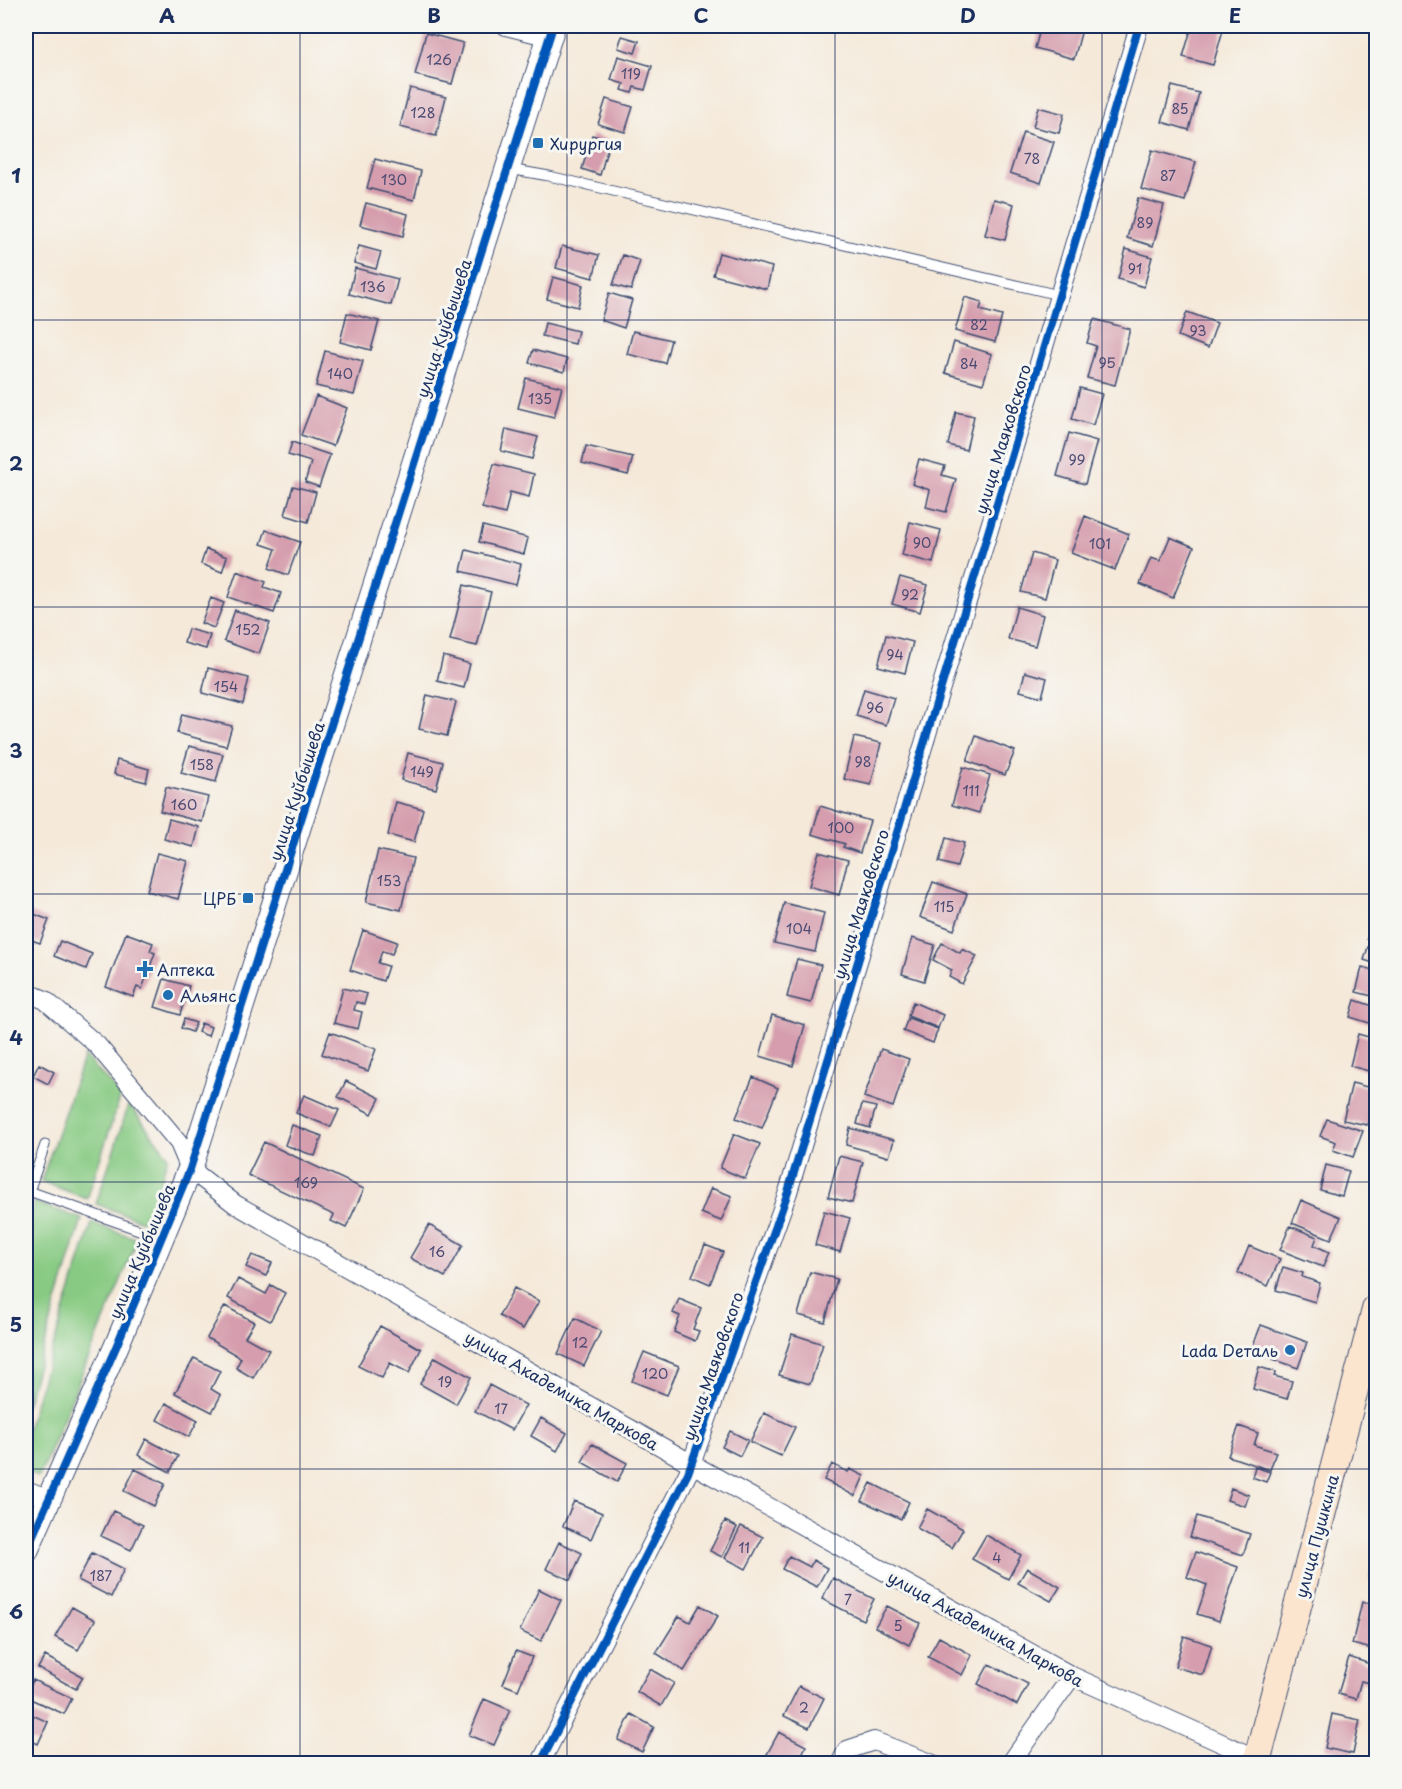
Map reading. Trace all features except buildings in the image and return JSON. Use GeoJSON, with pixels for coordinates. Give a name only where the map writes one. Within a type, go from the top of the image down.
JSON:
{"type":"FeatureCollection","features":[{"type":"Feature","properties":{"kind":"main road","name":"улица Пушкина"},"geometry":{"type":"LineString","coordinates":[[1256,1761],[1375,1321]]}},
{"type":"Feature","properties":{"kind":"street"},"geometry":{"type":"LineString","coordinates":[[506,26],[551,31]]}},
{"type":"Feature","properties":{"kind":"street","name":"улица Маяковского"},"geometry":{"type":"LineString","coordinates":[[540,1764],[692,1464],[788,1192],[1139,26]]}},
{"type":"Feature","properties":{"kind":"street","name":"улица Куйбышева"},"geometry":{"type":"LineString","coordinates":[[26,1551],[190,1169],[551,31]]}},
{"type":"Feature","properties":{"kind":"street","name":"улица Академика Маркова"},"geometry":{"type":"LineString","coordinates":[[26,992],[45,1000],[97,1045],[179,1143],[190,1169],[235,1204],[1072,1677],[1256,1761]]}},
{"type":"Feature","properties":{"kind":"street"},"geometry":{"type":"LineString","coordinates":[[26,1490],[49,1499]]}},
{"type":"Feature","properties":{"kind":"street"},"geometry":{"type":"LineString","coordinates":[[1010,1764],[1072,1677]]}},
{"type":"Feature","properties":{"kind":"street"},"geometry":{"type":"LineString","coordinates":[[840,1764],[847,1750],[874,1741],[933,1764]]}},
{"type":"Feature","properties":{"kind":"lane"},"geometry":{"type":"LineString","coordinates":[[508,169],[549,176],[1059,296]]}},
{"type":"Feature","properties":{"kind":"lane"},"geometry":{"type":"LineString","coordinates":[[45,1145],[27,1195],[161,1238]]}},
{"type":"Feature","properties":{"kind":"green space"},"geometry":{"type":"Polygon","coordinates":[[[84,1056],[121,1095],[87,1199],[41,1181],[84,1056]]]}},
{"type":"Feature","properties":{"kind":"green space"},"geometry":{"type":"Polygon","coordinates":[[[129,1104],[168,1156],[148,1223],[96,1204],[129,1104]]]}},
{"type":"Feature","properties":{"kind":"green space"},"geometry":{"type":"Polygon","coordinates":[[[34,1202],[82,1219],[26,1405],[26,1226],[34,1202]]]}},
{"type":"Feature","properties":{"kind":"green space"},"geometry":{"type":"Polygon","coordinates":[[[92,1223],[138,1239],[39,1477],[26,1473],[26,1432],[92,1223]]]}},
{"type":"Feature","properties":{"kind":"cycle path"},"geometry":{"type":"LineString","coordinates":[[26,1551],[116,1347],[190,1169],[553,26]]}},
{"type":"Feature","properties":{"kind":"cycle path"},"geometry":{"type":"LineString","coordinates":[[540,1764],[688,1473],[788,1192],[1139,26]]}},
{"type":"Feature","properties":{"kind":"place","name":"Хирургия"},"geometry":{"type":"Point","coordinates":[538,143]}},
{"type":"Feature","properties":{"kind":"place","name":"ЦРБ"},"geometry":{"type":"Point","coordinates":[248,898]}},
{"type":"Feature","properties":{"kind":"place","name":"Аптека"},"geometry":{"type":"Point","coordinates":[145,969]}},
{"type":"Feature","properties":{"kind":"place","name":"Альянс"},"geometry":{"type":"Point","coordinates":[168,995]}},
{"type":"Feature","properties":{"kind":"place","name":"Lada Dеталь"},"geometry":{"type":"Point","coordinates":[1290,1350]}}]}
